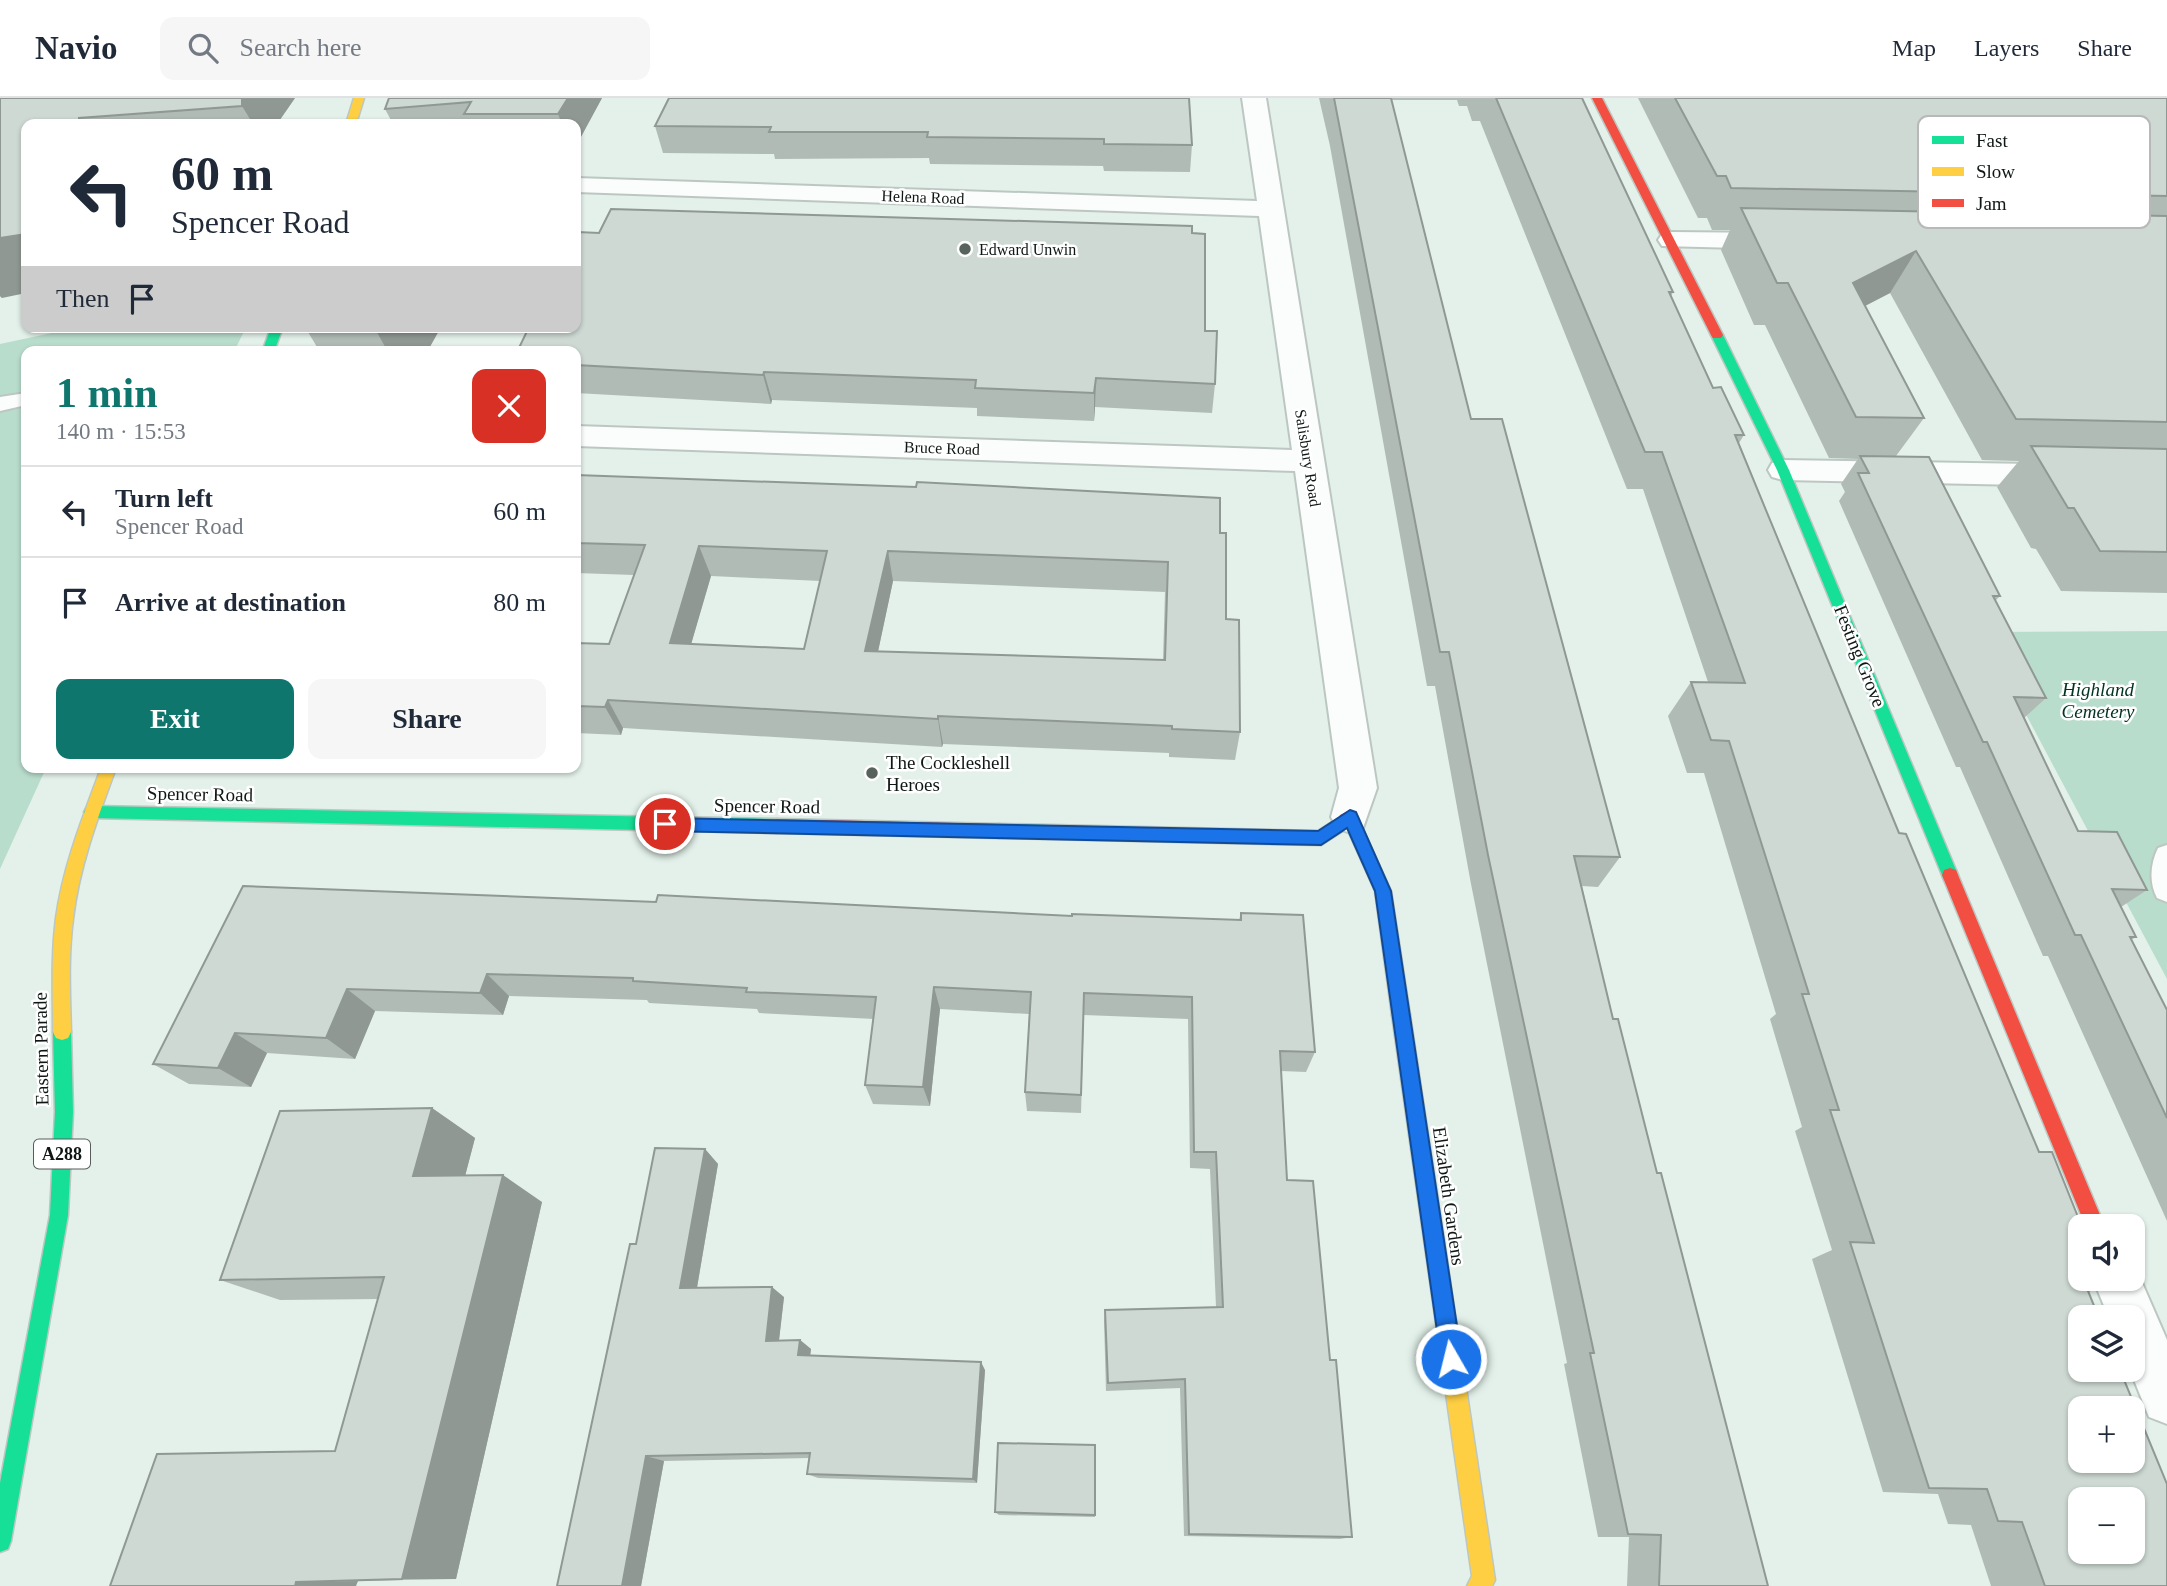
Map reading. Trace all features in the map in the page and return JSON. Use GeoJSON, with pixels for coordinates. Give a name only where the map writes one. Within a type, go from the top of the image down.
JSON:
{"type":"FeatureCollection","features":[{"type":"Feature","properties":{"kind":"street"},"geometry":{"type":"LineString","coordinates":[[353,119],[359,98]]}},
{"type":"Feature","properties":{"kind":"street","name":"Salisbury Road"},"geometry":{"type":"LineString","coordinates":[[1254,98],[1358,788],[1350,817]]}},
{"type":"Feature","properties":{"kind":"street","name":"Festing Grove"},"geometry":{"type":"LineString","coordinates":[[1597,98],[1671,240],[1783,470],[2091,1214]]}},
{"type":"Feature","properties":{"kind":"street","name":"Helena Road"},"geometry":{"type":"LineString","coordinates":[[581,185],[1270,209]]}},
{"type":"Feature","properties":{"kind":"street"},"geometry":{"type":"LineString","coordinates":[[1671,240],[1809,242]]}},
{"type":"Feature","properties":{"kind":"street","name":"Bruce Road"},"geometry":{"type":"LineString","coordinates":[[581,436],[1308,461]]}},
{"type":"Feature","properties":{"kind":"street"},"geometry":{"type":"LineString","coordinates":[[1783,470],[2167,477]]}},
{"type":"Feature","properties":{"kind":"street","name":"Eastern Parade"},"geometry":{"type":"LineString","coordinates":[[0,1541],[59,1215],[64,1112],[61,984],[65,905],[82,837],[107,773]]}},
{"type":"Feature","properties":{"kind":"street","name":"Spencer Road"},"geometry":{"type":"LineString","coordinates":[[92,813],[1321,838],[1350,817]]}},
{"type":"Feature","properties":{"kind":"street","name":"Elizabeth Gardens"},"geometry":{"type":"LineString","coordinates":[[1350,817],[1383,891],[1484,1580],[1478,1586]]}},
{"type":"Feature","properties":{"kind":"street"},"geometry":{"type":"LineString","coordinates":[[2145,1347],[2167,1399]]}},
{"type":"Feature","properties":{"kind":"lane"},"geometry":{"type":"LineString","coordinates":[[0,404],[21,400]]}},
{"type":"Feature","properties":{"kind":"lane"},"geometry":{"type":"LineString","coordinates":[[2167,856],[2164,885],[2167,890]]}},
{"type":"Feature","properties":{"kind":"green space"},"geometry":{"type":"Polygon","coordinates":[[[52,333],[243,333],[237,346],[21,346],[21,773],[44,773],[0,869],[0,344],[52,333]]]}},
{"type":"Feature","properties":{"kind":"green space","name":"Highland Cemetery"},"geometry":{"type":"Polygon","coordinates":[[[2167,631],[2167,979],[1982,632],[2167,631]]]}},
{"type":"Feature","properties":{"kind":"building"},"geometry":{"type":"Polygon","coordinates":[[[0,98],[242,98],[242,106],[79,119],[21,119],[21,235],[0,238],[0,98]]]}},
{"type":"Feature","properties":{"kind":"building"},"geometry":{"type":"Polygon","coordinates":[[[389,98],[568,98],[558,114],[464,114],[471,102],[385,109],[389,98]]]}},
{"type":"Feature","properties":{"kind":"building"},"geometry":{"type":"Polygon","coordinates":[[[669,98],[1189,98],[1192,145],[1104,144],[1104,139],[927,137],[928,132],[769,132],[771,127],[655,126],[669,98]]]}},
{"type":"Feature","properties":{"kind":"building"},"geometry":{"type":"Polygon","coordinates":[[[1334,98],[1391,98],[1471,419],[1502,419],[1620,857],[1574,856],[1613,1019],[1618,1019],[1657,1173],[1661,1173],[1768,1586],[1659,1586],[1661,1535],[1628,1534],[1590,1353],[1594,1353],[1488,855],[1449,652],[1440,652],[1334,98]]]}},
{"type":"Feature","properties":{"kind":"building"},"geometry":{"type":"Polygon","coordinates":[[[1496,98],[1582,98],[1673,292],[1669,292],[1713,388],[1721,387],[1744,435],[1735,435],[1899,833],[1906,834],[2039,1152],[2052,1152],[2077,1214],[2068,1214],[2068,1291],[2088,1291],[2094,1305],[2068,1305],[2068,1382],[2125,1382],[2131,1396],[2068,1396],[2068,1473],[2145,1473],[2145,1431],[2167,1484],[2167,1586],[2045,1586],[2022,1522],[1998,1521],[1987,1489],[1929,1488],[1850,1242],[1874,1243],[1830,1110],[1839,1110],[1802,994],[1809,994],[1729,741],[1711,740],[1691,682],[1745,683],[1662,452],[1645,452],[1496,98]]]}},
{"type":"Feature","properties":{"kind":"building"},"geometry":{"type":"Polygon","coordinates":[[[1675,98],[2167,98],[2167,196],[2150,196],[2150,116],[1918,116],[1918,191],[1731,188],[1726,176],[1717,176],[1675,98]]]}},
{"type":"Feature","properties":{"kind":"building"},"geometry":{"type":"Polygon","coordinates":[[[1741,208],[1918,211],[1918,228],[2150,228],[2150,216],[2167,216],[2167,422],[2016,419],[1916,251],[1853,283],[1924,418],[1856,417],[1788,283],[1777,283],[1741,208]]]}},
{"type":"Feature","properties":{"kind":"building"},"geometry":{"type":"Polygon","coordinates":[[[611,209],[1192,226],[1192,233],[1205,234],[1205,331],[1217,331],[1215,384],[1096,378],[1094,393],[975,388],[976,380],[764,372],[763,375],[581,365],[581,346],[520,346],[526,333],[581,333],[581,232],[599,233],[611,209]]]}},
{"type":"Feature","properties":{"kind":"building"},"geometry":{"type":"Polygon","coordinates":[[[2031,446],[2167,449],[2167,552],[2100,551],[2074,508],[2068,508],[2031,446]]]}},
{"type":"Feature","properties":{"kind":"building"},"geometry":{"type":"Polygon","coordinates":[[[1860,456],[1929,457],[2000,596],[1993,596],[2046,698],[2014,697],[2078,831],[2117,832],[2147,890],[2112,889],[2136,937],[2130,937],[2167,1010],[2167,1118],[2081,935],[2075,935],[1987,742],[1983,742],[1858,473],[1869,473],[1860,456]]]}},
{"type":"Feature","properties":{"kind":"building"},"geometry":{"type":"Polygon","coordinates":[[[581,475],[916,487],[917,482],[1220,498],[1220,533],[1226,533],[1226,619],[1239,620],[1240,732],[1172,729],[1172,726],[938,716],[938,719],[608,700],[605,707],[581,706],[581,643],[609,644],[645,545],[581,543],[581,475]],[[699,546],[670,643],[804,649],[827,551],[699,546]],[[888,551],[865,651],[1165,660],[1168,562],[888,551]]]}},
{"type":"Feature","properties":{"kind":"building"},"geometry":{"type":"Polygon","coordinates":[[[243,886],[656,902],[658,895],[1072,916],[1241,920],[1241,913],[1303,915],[1315,1052],[1280,1051],[1287,1180],[1313,1181],[1330,1360],[1336,1360],[1352,1537],[1189,1534],[1185,1379],[1108,1383],[1105,1310],[1223,1307],[1216,1152],[1194,1152],[1192,997],[1084,993],[1081,1095],[1025,1092],[1031,992],[934,987],[923,1087],[865,1085],[876,997],[746,992],[747,988],[633,981],[633,978],[487,974],[480,993],[347,989],[326,1038],[235,1033],[218,1068],[153,1064],[243,886]]]}},
{"type":"Feature","properties":{"kind":"building"},"geometry":{"type":"Polygon","coordinates":[[[432,1108],[413,1176],[503,1175],[402,1579],[296,1582],[295,1586],[110,1586],[157,1454],[335,1451],[384,1277],[220,1280],[280,1111],[432,1108]]]}},
{"type":"Feature","properties":{"kind":"building"},"geometry":{"type":"Polygon","coordinates":[[[655,1148],[705,1149],[680,1288],[772,1287],[766,1341],[800,1340],[798,1355],[981,1362],[973,1479],[807,1474],[810,1453],[646,1456],[622,1586],[557,1586],[630,1244],[636,1244],[655,1148]]]}},
{"type":"Feature","properties":{"kind":"building"},"geometry":{"type":"Polygon","coordinates":[[[998,1443],[1095,1445],[1095,1515],[995,1512],[998,1443]]]}},
{"type":"Feature","properties":{"kind":"traffic: fast"},"geometry":{"type":"LineString","coordinates":[[270,346],[275,333]]}},
{"type":"Feature","properties":{"kind":"traffic: fast"},"geometry":{"type":"LineString","coordinates":[[1717,335],[1783,470],[1950,875]]}},
{"type":"Feature","properties":{"kind":"traffic: fast"},"geometry":{"type":"LineString","coordinates":[[92,812],[777,826]]}},
{"type":"Feature","properties":{"kind":"traffic: fast"},"geometry":{"type":"LineString","coordinates":[[999,831],[1321,838],[1346,820]]}},
{"type":"Feature","properties":{"kind":"traffic: fast"},"geometry":{"type":"LineString","coordinates":[[0,1541],[59,1215],[64,1112],[62,1032]]}},
{"type":"Feature","properties":{"kind":"traffic: slow"},"geometry":{"type":"LineString","coordinates":[[353,119],[359,98]]}},
{"type":"Feature","properties":{"kind":"traffic: slow"},"geometry":{"type":"LineString","coordinates":[[62,1032],[64,918],[80,851],[107,773]]}},
{"type":"Feature","properties":{"kind":"traffic: slow"},"geometry":{"type":"LineString","coordinates":[[1401,1015],[1484,1580],[1478,1586]]}},
{"type":"Feature","properties":{"kind":"traffic: jam"},"geometry":{"type":"LineString","coordinates":[[1597,98],[1717,335]]}},
{"type":"Feature","properties":{"kind":"traffic: jam"},"geometry":{"type":"LineString","coordinates":[[1346,820],[1350,817],[1383,891],[1401,1015]]}},
{"type":"Feature","properties":{"kind":"traffic: jam"},"geometry":{"type":"LineString","coordinates":[[777,826],[999,831]]}},
{"type":"Feature","properties":{"kind":"traffic: jam"},"geometry":{"type":"LineString","coordinates":[[1950,875],[2091,1214]]}},
{"type":"Feature","properties":{"kind":"place","name":"Edward Unwin"},"geometry":{"type":"Point","coordinates":[965,249]}},
{"type":"Feature","properties":{"kind":"place","name":"The Cockleshell Heroes"},"geometry":{"type":"Point","coordinates":[872,773]}},
{"type":"Feature","properties":{"kind":"route"},"geometry":{"type":"LineString","coordinates":[[665,824],[1321,838],[1350,817],[1383,891],[1451,1359]]}}]}
